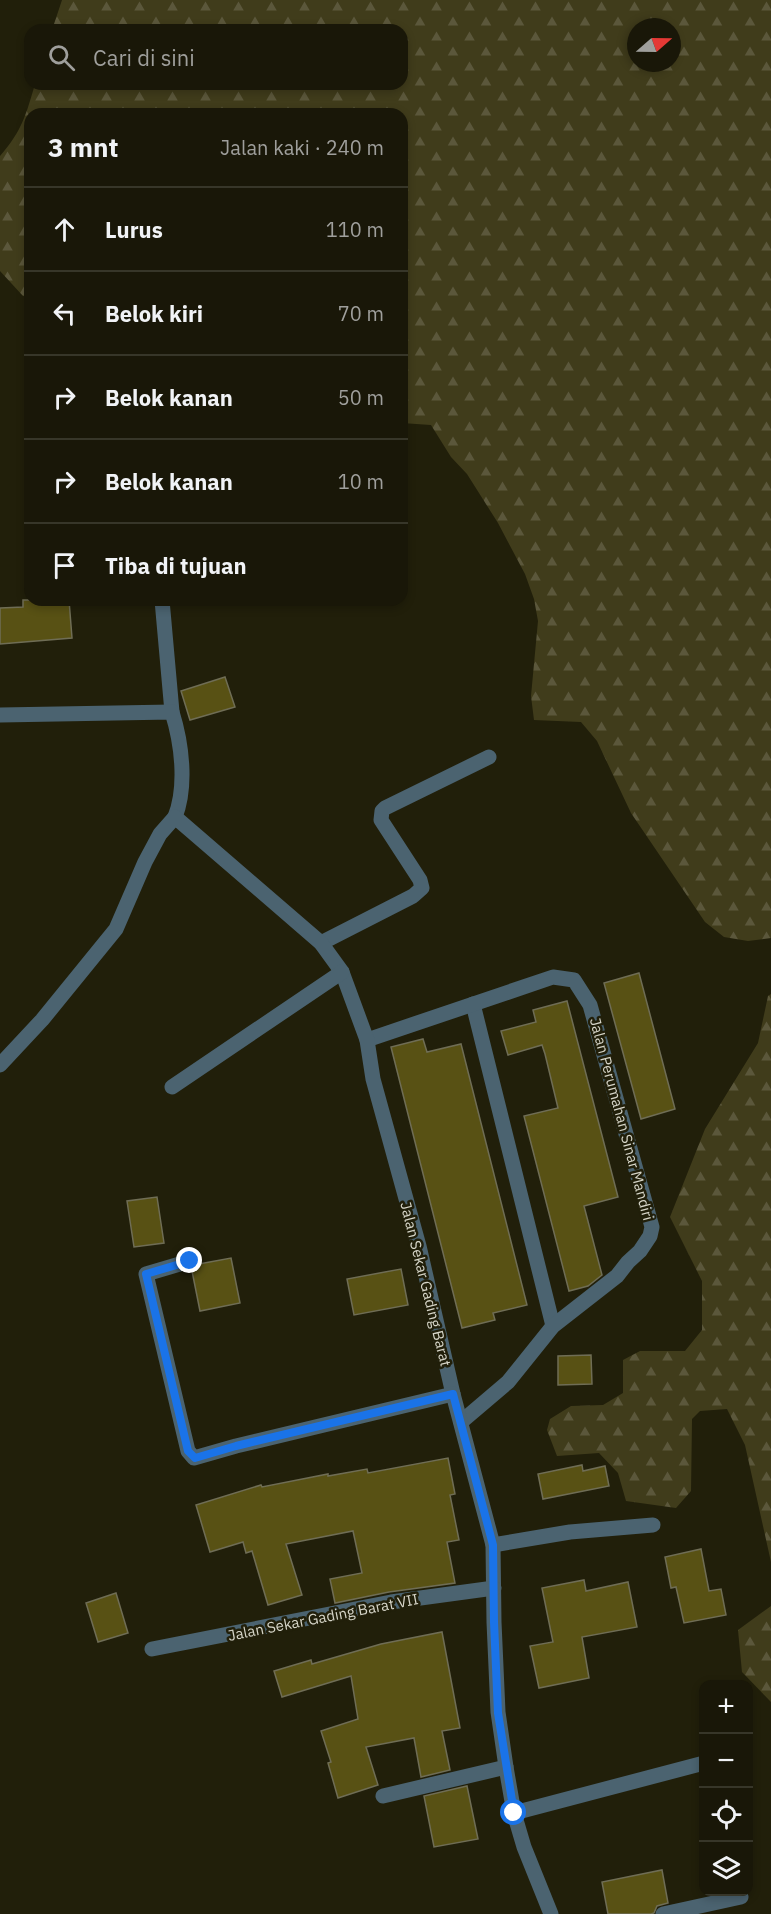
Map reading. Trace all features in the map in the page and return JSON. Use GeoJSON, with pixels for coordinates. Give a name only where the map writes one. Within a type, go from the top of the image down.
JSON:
{"type":"FeatureCollection","features":[{"type":"Feature","properties":{"kind":"street"},"geometry":{"type":"LineString","coordinates":[[0,1065],[42,1020],[116,929],[145,862],[160,834],[175,817],[179,807],[183,776],[172,712],[163,606]]}},
{"type":"Feature","properties":{"kind":"street"},"geometry":{"type":"LineString","coordinates":[[0,715],[172,712]]}},
{"type":"Feature","properties":{"kind":"street"},"geometry":{"type":"LineString","coordinates":[[321,943],[413,896],[422,888],[420,880],[381,820],[382,811],[489,757]]}},
{"type":"Feature","properties":{"kind":"street","name":"Jalan Sekar Gading Barat"},"geometry":{"type":"LineString","coordinates":[[175,817],[321,943],[342,972],[367,1040],[373,1079],[419,1246],[453,1394],[493,1545],[498,1713],[506,1767],[514,1813],[524,1847],[551,1914]]}},
{"type":"Feature","properties":{"kind":"street"},"geometry":{"type":"LineString","coordinates":[[172,1087],[342,972]]}},
{"type":"Feature","properties":{"kind":"street","name":"Jalan Perumahan Sinar Mandiri"},"geometry":{"type":"LineString","coordinates":[[367,1040],[553,977],[574,980],[590,1005],[652,1227],[650,1236],[644,1245],[617,1276],[554,1326],[508,1382],[460,1422]]}},
{"type":"Feature","properties":{"kind":"street"},"geometry":{"type":"LineString","coordinates":[[473,1005],[554,1326]]}},
{"type":"Feature","properties":{"kind":"street"},"geometry":{"type":"LineString","coordinates":[[190,1261],[146,1274],[188,1451],[195,1458],[453,1394]]}},
{"type":"Feature","properties":{"kind":"street"},"geometry":{"type":"LineString","coordinates":[[493,1545],[570,1532],[653,1525]]}},
{"type":"Feature","properties":{"kind":"street","name":"Jalan Sekar Gading Barat VII"},"geometry":{"type":"LineString","coordinates":[[152,1649],[391,1602],[494,1588]]}},
{"type":"Feature","properties":{"kind":"street"},"geometry":{"type":"LineString","coordinates":[[514,1813],[699,1764]]}},
{"type":"Feature","properties":{"kind":"street"},"geometry":{"type":"LineString","coordinates":[[384,1796],[506,1767]]}},
{"type":"Feature","properties":{"kind":"street"},"geometry":{"type":"LineString","coordinates":[[663,1914],[741,1897]]}},
{"type":"Feature","properties":{"kind":"green space"},"geometry":{"type":"Polygon","coordinates":[[[62,0],[771,0],[771,938],[748,941],[724,937],[705,922],[631,813],[597,741],[581,722],[534,720],[531,696],[538,621],[534,599],[525,574],[498,523],[467,474],[451,457],[431,425],[408,423],[408,108],[28,108],[33,90],[408,90],[408,24],[54,24],[62,0]]]}},
{"type":"Feature","properties":{"kind":"green space"},"geometry":{"type":"Polygon","coordinates":[[[24,117],[24,296],[0,271],[0,156],[13,139],[24,117]]]}},
{"type":"Feature","properties":{"kind":"green space"},"geometry":{"type":"Polygon","coordinates":[[[771,994],[771,1562],[745,1445],[727,1409],[700,1411],[692,1419],[691,1491],[676,1508],[626,1501],[618,1473],[599,1453],[557,1456],[547,1430],[550,1419],[571,1406],[603,1405],[623,1393],[623,1360],[640,1351],[685,1351],[702,1330],[702,1281],[670,1217],[705,1129],[758,1043],[768,996],[771,994]]]}},
{"type":"Feature","properties":{"kind":"green space"},"geometry":{"type":"Polygon","coordinates":[[[771,1606],[771,1702],[753,1683],[753,1680],[750,1680],[742,1672],[738,1630],[771,1606]]]}},
{"type":"Feature","properties":{"kind":"building"},"geometry":{"type":"Polygon","coordinates":[[[23,600],[24,606],[69,606],[72,638],[0,644],[0,608],[23,607],[23,600]]]}},
{"type":"Feature","properties":{"kind":"building"},"geometry":{"type":"Polygon","coordinates":[[[225,677],[235,707],[190,720],[181,691],[225,677]]]}},
{"type":"Feature","properties":{"kind":"building"},"geometry":{"type":"Polygon","coordinates":[[[639,973],[675,1109],[641,1119],[604,983],[639,973]]]}},
{"type":"Feature","properties":{"kind":"building"},"geometry":{"type":"Polygon","coordinates":[[[567,1001],[618,1197],[584,1206],[602,1275],[588,1286],[569,1291],[524,1116],[558,1108],[545,1054],[542,1045],[508,1055],[501,1031],[536,1022],[533,1010],[567,1001]]]}},
{"type":"Feature","properties":{"kind":"building"},"geometry":{"type":"Polygon","coordinates":[[[423,1039],[427,1052],[461,1044],[527,1305],[493,1313],[495,1320],[462,1328],[391,1047],[423,1039]]]}},
{"type":"Feature","properties":{"kind":"building"},"geometry":{"type":"Polygon","coordinates":[[[157,1197],[164,1243],[134,1247],[127,1201],[157,1197]]]}},
{"type":"Feature","properties":{"kind":"building"},"geometry":{"type":"Polygon","coordinates":[[[231,1258],[240,1303],[200,1311],[192,1271],[199,1264],[231,1258]]]}},
{"type":"Feature","properties":{"kind":"building"},"geometry":{"type":"Polygon","coordinates":[[[401,1269],[408,1305],[354,1315],[347,1279],[401,1269]]]}},
{"type":"Feature","properties":{"kind":"building"},"geometry":{"type":"Polygon","coordinates":[[[591,1355],[592,1384],[558,1385],[558,1356],[591,1355]]]}},
{"type":"Feature","properties":{"kind":"building"},"geometry":{"type":"Polygon","coordinates":[[[448,1458],[455,1494],[450,1495],[459,1540],[447,1542],[455,1583],[389,1592],[335,1603],[330,1579],[362,1573],[353,1531],[286,1544],[302,1595],[268,1605],[252,1551],[246,1553],[243,1542],[210,1552],[196,1505],[261,1485],[262,1487],[367,1469],[368,1473],[448,1458]]]}},
{"type":"Feature","properties":{"kind":"building"},"geometry":{"type":"Polygon","coordinates":[[[582,1465],[583,1471],[605,1466],[609,1486],[543,1499],[538,1474],[582,1465]]]}},
{"type":"Feature","properties":{"kind":"building"},"geometry":{"type":"Polygon","coordinates":[[[701,1549],[709,1591],[721,1589],[726,1615],[684,1623],[676,1587],[671,1588],[665,1557],[701,1549]]]}},
{"type":"Feature","properties":{"kind":"building"},"geometry":{"type":"Polygon","coordinates":[[[584,1580],[586,1591],[628,1582],[637,1627],[582,1637],[589,1678],[539,1688],[530,1646],[553,1642],[542,1588],[584,1580]]]}},
{"type":"Feature","properties":{"kind":"building"},"geometry":{"type":"Polygon","coordinates":[[[116,1593],[128,1633],[98,1642],[86,1603],[116,1593]]]}},
{"type":"Feature","properties":{"kind":"building"},"geometry":{"type":"Polygon","coordinates":[[[442,1632],[460,1728],[442,1731],[450,1770],[421,1777],[414,1738],[366,1747],[378,1785],[338,1798],[328,1763],[331,1762],[321,1731],[358,1719],[351,1676],[282,1697],[274,1671],[311,1660],[312,1664],[381,1644],[442,1632]]]}},
{"type":"Feature","properties":{"kind":"building"},"geometry":{"type":"Polygon","coordinates":[[[467,1786],[478,1839],[434,1847],[424,1796],[467,1786]]]}},
{"type":"Feature","properties":{"kind":"building"},"geometry":{"type":"Polygon","coordinates":[[[662,1870],[668,1903],[657,1906],[651,1914],[608,1914],[602,1882],[662,1870]]]}},
{"type":"Feature","properties":{"kind":"route"},"geometry":{"type":"LineString","coordinates":[[190,1261],[146,1274],[188,1451],[195,1458],[453,1394],[493,1545],[498,1713],[514,1813]]}}]}
